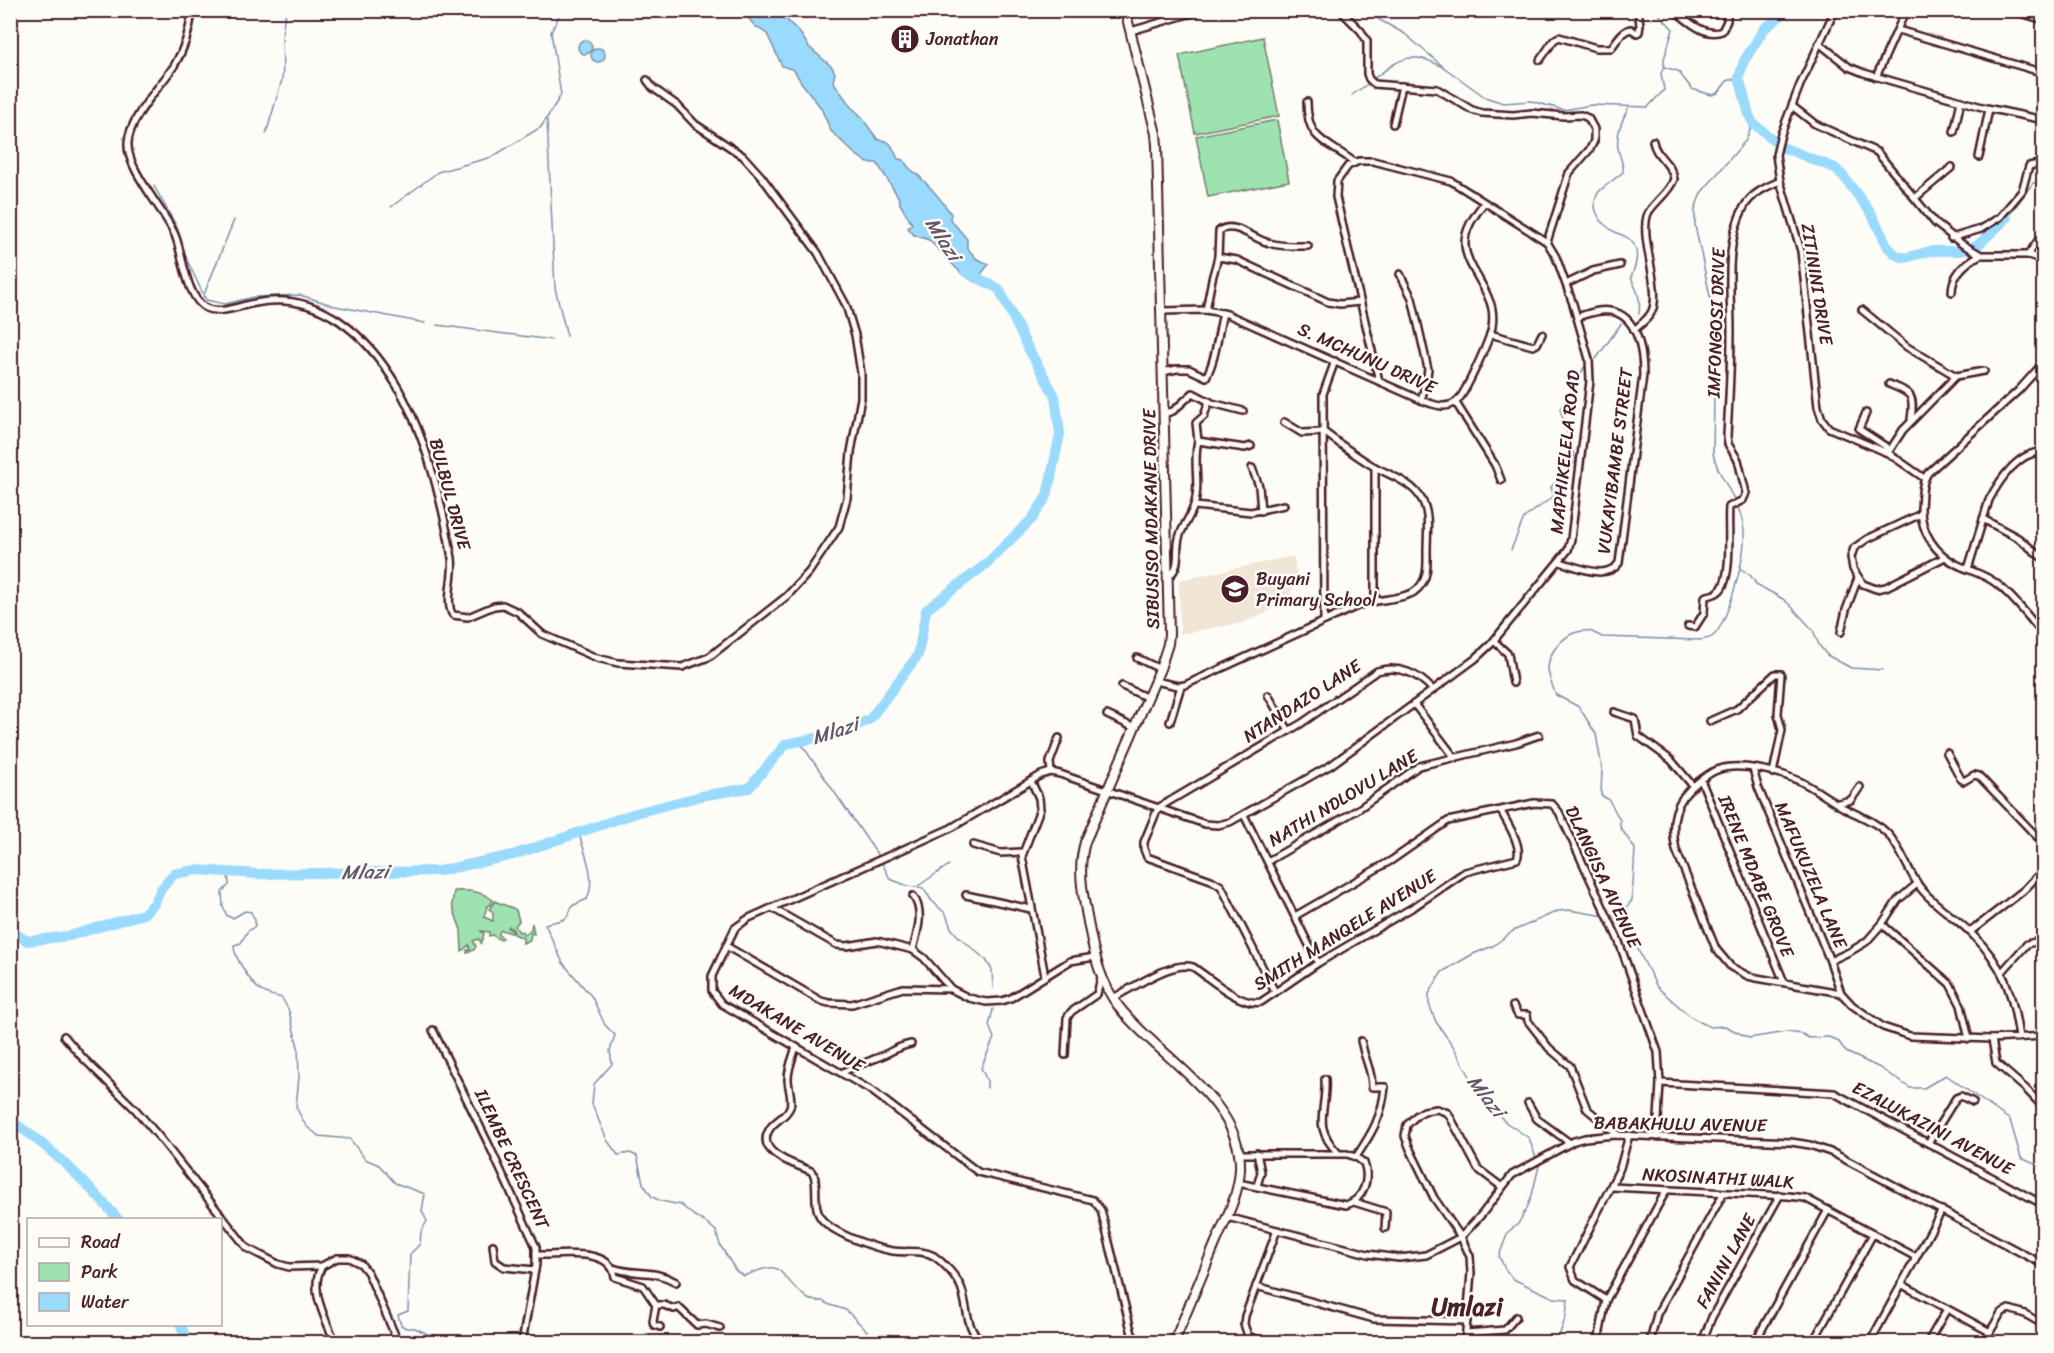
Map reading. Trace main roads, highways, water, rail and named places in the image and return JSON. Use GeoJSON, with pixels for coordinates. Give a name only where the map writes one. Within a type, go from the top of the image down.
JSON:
{"type":"FeatureCollection","features":[{"type":"Feature","properties":{"kind":"water"},"geometry":{"type":"Polygon","coordinates":[[[742,11],[778,11],[800,33],[809,47],[832,67],[835,73],[833,81],[851,107],[878,140],[889,143],[898,159],[904,160],[909,168],[937,195],[951,214],[950,219],[967,239],[967,248],[977,259],[989,264],[975,282],[962,274],[929,240],[914,235],[908,228],[912,224],[899,198],[877,163],[868,163],[855,154],[831,131],[821,108],[794,70],[782,66],[767,34],[755,26],[742,11]]]}},
{"type":"Feature","properties":{"kind":"water"},"geometry":{"type":"Polygon","coordinates":[[[585,40],[590,42],[592,47],[590,52],[585,54],[580,52],[578,47],[580,42],[585,40]]]}},
{"type":"Feature","properties":{"kind":"water"},"geometry":{"type":"Polygon","coordinates":[[[598,48],[603,50],[605,55],[603,60],[598,62],[593,60],[591,55],[593,50],[598,48]]]}},
{"type":"Feature","properties":{"kind":"waterway"},"geometry":{"type":"LineString","coordinates":[[266,134],[282,80],[282,37],[287,10]]}},
{"type":"Feature","properties":{"kind":"waterway"},"geometry":{"type":"LineString","coordinates":[[391,207],[438,172],[492,157],[541,127],[561,95],[551,32],[562,10]]}},
{"type":"Feature","properties":{"kind":"waterway"},"geometry":{"type":"LineString","coordinates":[[1362,10],[1405,34],[1446,69],[1485,97],[1503,103],[1531,101],[1564,110],[1591,105],[1648,107],[1664,90],[1661,73],[1664,67],[1678,71],[1692,89],[1712,95],[1718,93],[1727,81],[1739,77]]}},
{"type":"Feature","properties":{"kind":"waterway"},"geometry":{"type":"LineString","coordinates":[[1655,10],[1673,29],[1664,59],[1664,67]]}},
{"type":"Feature","properties":{"kind":"waterway"},"geometry":{"type":"LineString","coordinates":[[1788,10],[1764,29],[1744,61],[1739,77],[1753,123],[1782,147],[1835,168],[1871,213],[1888,247],[1896,255],[1905,258],[1930,251],[1961,251],[1978,245],[2007,218]]}},
{"type":"Feature","properties":{"kind":"waterway"},"geometry":{"type":"LineString","coordinates":[[1372,80],[1405,59],[1422,58],[1443,67]]}},
{"type":"Feature","properties":{"kind":"waterway"},"geometry":{"type":"LineString","coordinates":[[1352,95],[1369,83]]}},
{"type":"Feature","properties":{"kind":"waterway"},"geometry":{"type":"LineString","coordinates":[[1628,109],[1618,138],[1623,172],[1598,193],[1595,205],[1598,216],[1605,225],[1628,238],[1635,246],[1636,262],[1631,277],[1639,298],[1639,314]]}},
{"type":"Feature","properties":{"kind":"waterway"},"geometry":{"type":"LineString","coordinates":[[547,120],[555,288],[567,336]]}},
{"type":"Feature","properties":{"kind":"waterway"},"geometry":{"type":"LineString","coordinates":[[1735,501],[1718,469],[1713,454],[1715,337],[1710,296],[1695,225],[1695,209],[1701,193],[1746,140],[1753,123]]}},
{"type":"Feature","properties":{"kind":"waterway"},"geometry":{"type":"LineString","coordinates":[[2007,218],[2033,183],[2044,181]]}},
{"type":"Feature","properties":{"kind":"waterway"},"geometry":{"type":"LineString","coordinates":[[154,186],[177,227],[186,258],[206,300],[225,304],[254,297],[300,295],[335,306],[425,323]]}},
{"type":"Feature","properties":{"kind":"waterway"},"geometry":{"type":"LineString","coordinates":[[203,297],[234,220]]}},
{"type":"Feature","properties":{"kind":"waterway","name":"Mlazi"},"geometry":{"type":"LineString","coordinates":[[10,930],[27,941],[69,936],[143,914],[154,904],[161,889],[174,874],[196,870],[258,874],[439,871],[513,855],[636,813],[701,796],[749,788],[786,744],[842,733],[870,719],[918,655],[926,610],[985,565],[1032,519],[1047,496],[1060,434],[1055,396],[999,289],[965,271]]}},
{"type":"Feature","properties":{"kind":"waterway"},"geometry":{"type":"LineString","coordinates":[[1596,359],[1621,324]]}},
{"type":"Feature","properties":{"kind":"waterway"},"geometry":{"type":"LineString","coordinates":[[437,325],[552,340]]}},
{"type":"Feature","properties":{"kind":"waterway"},"geometry":{"type":"LineString","coordinates":[[1511,550],[1524,518],[1554,496],[1551,487],[1576,461],[1560,409],[1585,366]]}},
{"type":"Feature","properties":{"kind":"waterway"},"geometry":{"type":"LineString","coordinates":[[1616,914],[1623,912],[1632,900],[1635,849],[1620,827],[1620,820],[1609,800],[1601,795],[1602,769],[1596,734],[1579,707],[1556,695],[1549,675],[1549,661],[1561,642],[1581,631],[1589,631],[1602,637],[1700,640],[1713,636],[1719,629],[1729,606],[1741,563],[1744,533],[1737,505]]}},
{"type":"Feature","properties":{"kind":"waterway"},"geometry":{"type":"LineString","coordinates":[[1741,569],[1751,576],[1756,584],[1790,605],[1813,630],[1819,645],[1827,655],[1851,668],[1883,670]]}},
{"type":"Feature","properties":{"kind":"waterway"},"geometry":{"type":"LineString","coordinates":[[800,742],[879,857]]}},
{"type":"Feature","properties":{"kind":"waterway"},"geometry":{"type":"LineString","coordinates":[[578,831],[590,874],[590,891],[587,899],[572,906],[565,919],[545,924],[563,963],[592,997],[605,1025],[615,1035],[610,1051],[612,1064],[594,1084],[592,1104],[607,1140],[618,1155],[630,1153],[637,1156],[643,1183],[652,1197],[681,1205],[716,1231],[720,1245],[736,1271],[744,1276],[766,1268],[773,1268],[782,1273],[808,1299],[823,1301]]}},
{"type":"Feature","properties":{"kind":"waterway"},"geometry":{"type":"LineString","coordinates":[[881,861],[890,879],[908,886],[923,888],[932,901],[946,914],[951,928],[986,960],[992,970],[993,988]]}},
{"type":"Feature","properties":{"kind":"waterway"},"geometry":{"type":"LineString","coordinates":[[918,886],[949,865]]}},
{"type":"Feature","properties":{"kind":"waterway"},"geometry":{"type":"LineString","coordinates":[[228,872],[229,885],[222,892],[223,907],[227,916],[233,918],[245,911],[251,912],[255,920],[255,926],[247,932],[241,943],[234,945],[236,956],[256,987],[265,993],[282,998],[289,1011],[298,1047],[299,1077],[296,1107],[306,1126],[319,1136],[350,1139],[365,1159],[379,1165],[395,1183],[425,1194],[422,1211],[427,1221],[421,1232],[420,1244],[410,1254],[408,1311],[398,1315],[401,1325],[406,1328],[415,1328],[445,1342]]}},
{"type":"Feature","properties":{"kind":"waterway","name":"Mlazi"},"geometry":{"type":"LineString","coordinates":[[1536,1158],[1529,1138],[1504,1121],[1477,1089],[1453,1046],[1436,1022],[1429,1004],[1429,994],[1442,972],[1473,954],[1493,946],[1513,931],[1558,911],[1569,910],[1605,916]]}},
{"type":"Feature","properties":{"kind":"waterway"},"geometry":{"type":"LineString","coordinates":[[1623,913],[1633,940],[1657,987],[1691,1017],[1710,1027],[1725,1026],[1749,1038],[1787,1032],[1802,1034],[1809,1038],[1829,1037],[1839,1042],[1846,1052],[1880,1068],[1910,1088],[1924,1088],[1946,1075],[2010,1120],[2021,1158],[2044,1168]]}},
{"type":"Feature","properties":{"kind":"waterway"},"geometry":{"type":"LineString","coordinates":[[987,1088],[987,1081],[981,1068],[994,1038],[989,1026],[993,1009]]}},
{"type":"Feature","properties":{"kind":"waterway","name":"Mlazi"},"geometry":{"type":"LineString","coordinates":[[10,1120],[68,1166],[117,1218]]}},
{"type":"Feature","properties":{"kind":"waterway","name":"Mlazi"},"geometry":{"type":"LineString","coordinates":[[1538,1163],[1527,1208],[1518,1224],[1508,1232],[1499,1256],[1513,1279],[1554,1298],[1568,1299],[1566,1316],[1557,1342]]}},
{"type":"Feature","properties":{"kind":"waterway"},"geometry":{"type":"LineString","coordinates":[[824,1302],[846,1310],[872,1336],[876,1338],[881,1334],[893,1335],[899,1342]]}},
{"type":"Feature","properties":{"kind":"waterway","name":"Mlazi"},"geometry":{"type":"LineString","coordinates":[[181,1326],[188,1342]]}},
{"type":"Feature","properties":{"kind":"place","name":"Jonathan"},"geometry":{"type":"Point","coordinates":[905,39]}},
{"type":"Feature","properties":{"kind":"place","name":"Buyani Primary School"},"geometry":{"type":"Point","coordinates":[1235,589]}},
{"type":"Feature","properties":{"kind":"district","name":"Umlazi"},"geometry":{"type":"Point","coordinates":[1467,1307]}}]}
